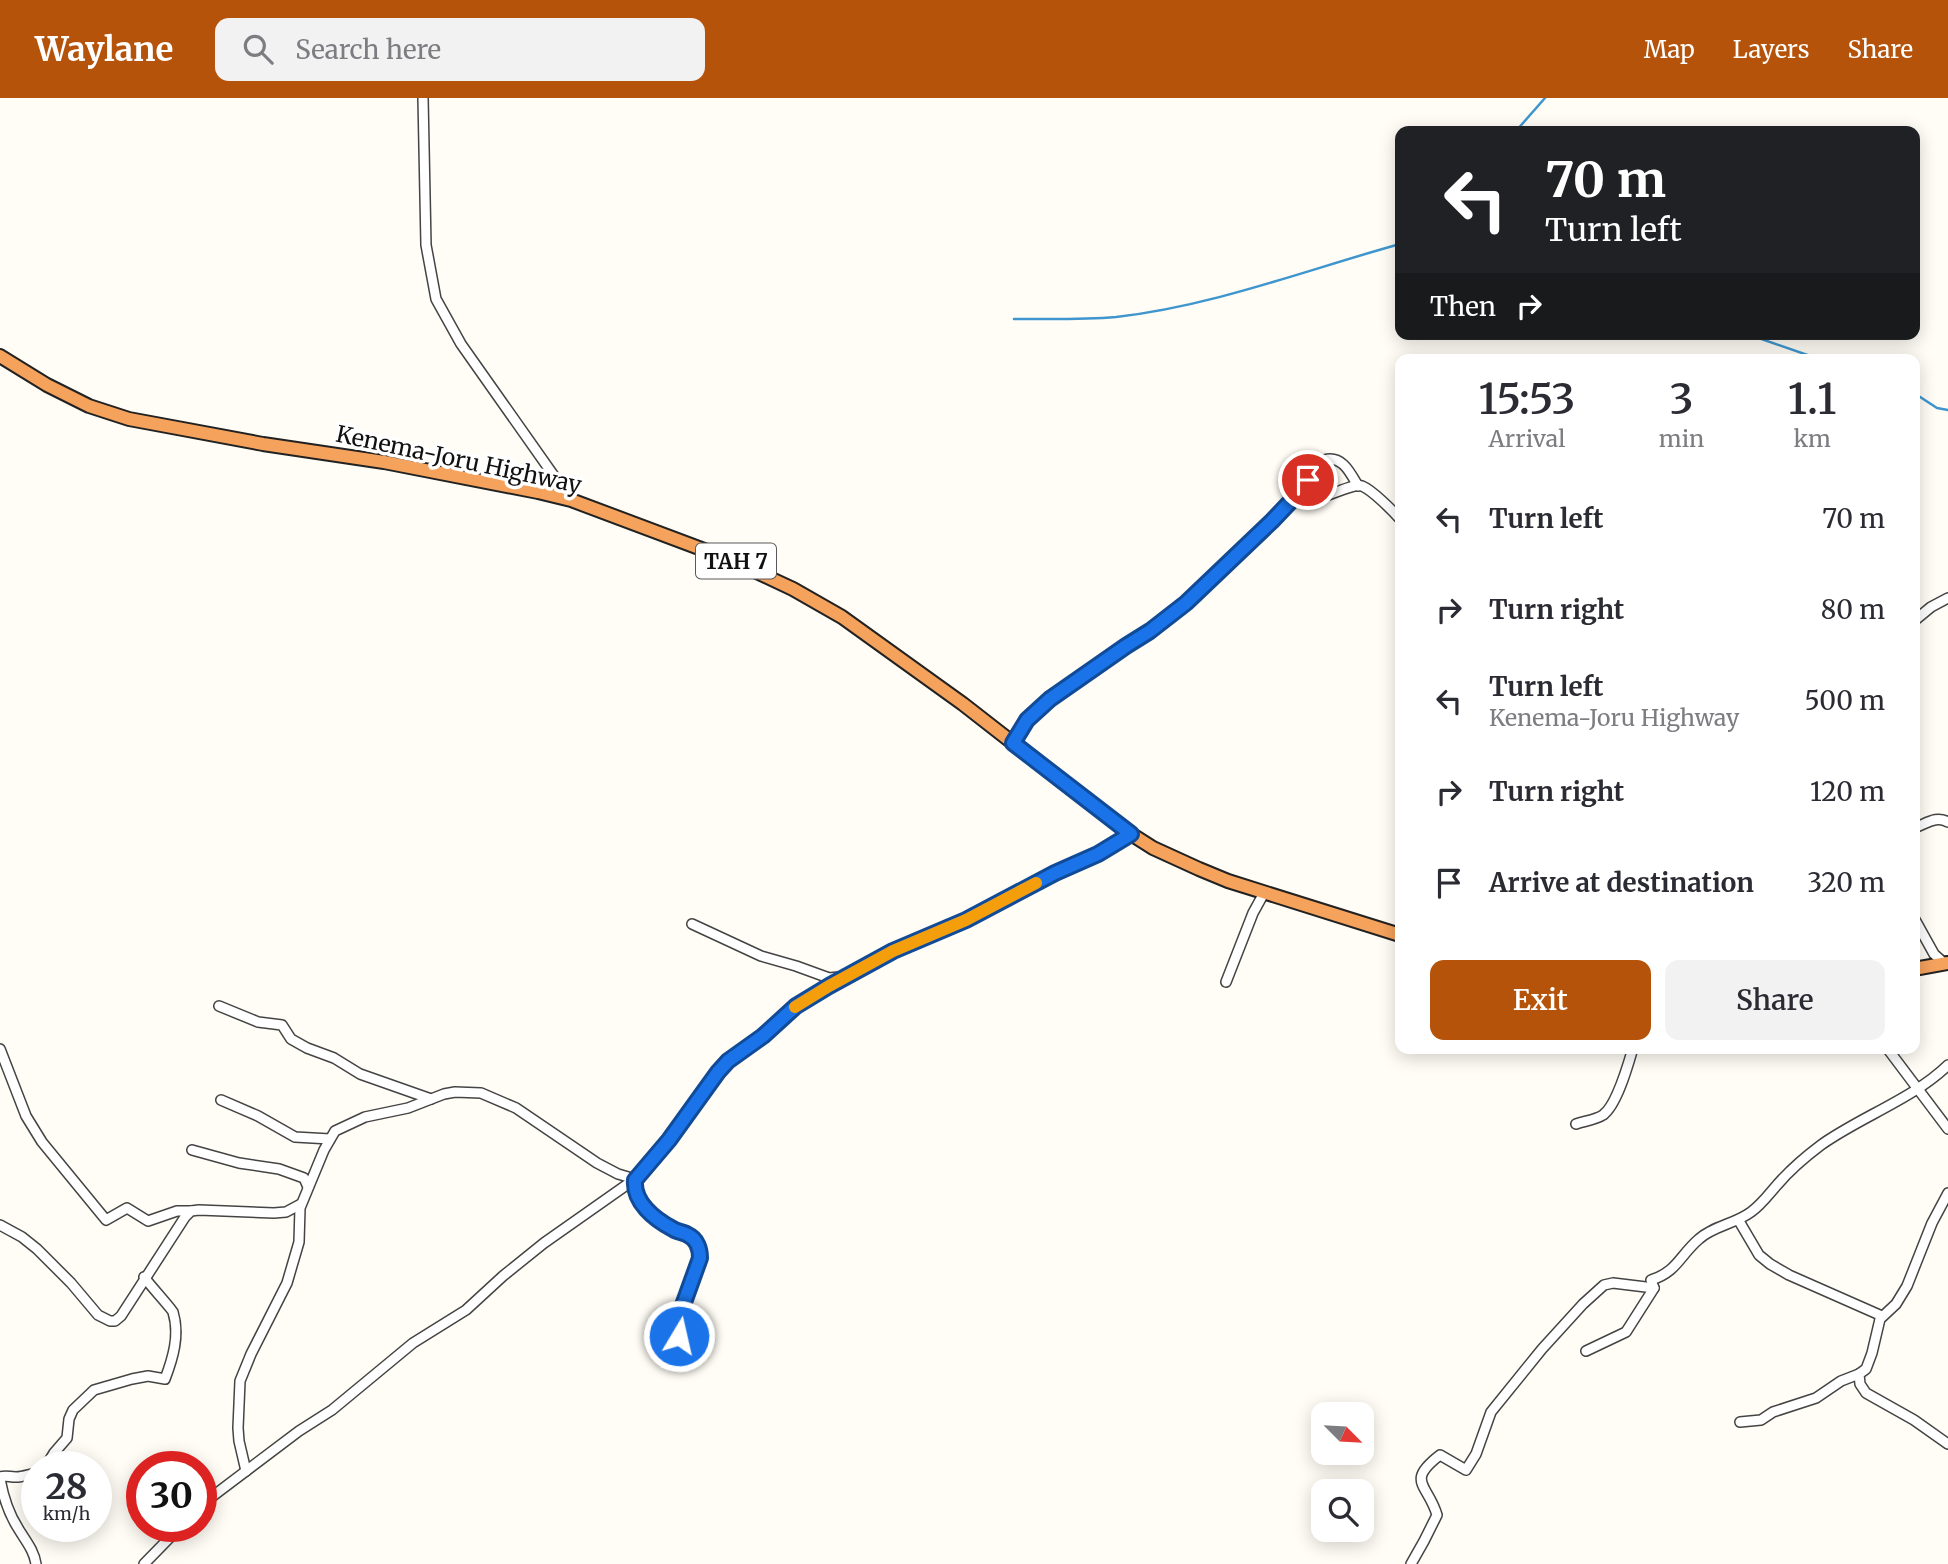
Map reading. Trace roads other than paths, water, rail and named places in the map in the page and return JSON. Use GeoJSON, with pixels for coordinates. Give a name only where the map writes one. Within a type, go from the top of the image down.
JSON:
{"type":"FeatureCollection","features":[{"type":"Feature","properties":{"kind":"highway","name":"Kenema-Joru Highway"},"geometry":{"type":"LineString","coordinates":[[0,356],[47,385],[89,406],[129,419],[263,444],[384,462],[538,492],[570,500],[731,559],[810,598],[859,628],[1153,848],[1199,869],[1264,893],[1395,932]]}},
{"type":"Feature","properties":{"kind":"highway"},"geometry":{"type":"LineString","coordinates":[[1920,968],[1946,963]]}},
{"type":"Feature","properties":{"kind":"street"},"geometry":{"type":"LineString","coordinates":[[423,98],[426,245],[436,299],[461,344],[570,500]]}},
{"type":"Feature","properties":{"kind":"street"},"geometry":{"type":"LineString","coordinates":[[1013,743],[1027,720],[1050,699],[1150,631],[1186,603],[1292,500],[1327,458],[1335,459],[1344,465],[1358,486]]}},
{"type":"Feature","properties":{"kind":"street"},"geometry":{"type":"LineString","coordinates":[[1292,500],[1314,500],[1363,486],[1395,514]]}},
{"type":"Feature","properties":{"kind":"street"},"geometry":{"type":"LineString","coordinates":[[1920,616],[1948,598]]}},
{"type":"Feature","properties":{"kind":"street"},"geometry":{"type":"LineString","coordinates":[[1920,825],[1935,819],[1948,822]]}},
{"type":"Feature","properties":{"kind":"street"},"geometry":{"type":"LineString","coordinates":[[217,1493],[332,1410],[413,1343],[466,1310],[529,1254],[635,1180],[669,1140],[706,1086],[728,1061],[763,1036],[796,1006],[893,951],[966,920],[1055,873],[1098,854],[1131,834]]}},
{"type":"Feature","properties":{"kind":"street"},"geometry":{"type":"LineString","coordinates":[[1226,982],[1253,913],[1264,893]]}},
{"type":"Feature","properties":{"kind":"street"},"geometry":{"type":"LineString","coordinates":[[692,924],[761,956],[829,978],[845,977]]}},
{"type":"Feature","properties":{"kind":"street"},"geometry":{"type":"LineString","coordinates":[[1920,929],[1934,954],[1946,963]]}},
{"type":"Feature","properties":{"kind":"street"},"geometry":{"type":"LineString","coordinates":[[219,1006],[258,1022],[282,1025],[291,1039],[307,1048],[334,1058],[360,1073],[431,1099]]}},
{"type":"Feature","properties":{"kind":"street"},"geometry":{"type":"LineString","coordinates":[[0,1049],[26,1116],[42,1142],[106,1220],[127,1208],[148,1221],[177,1211],[274,1213],[286,1212],[301,1204]]}},
{"type":"Feature","properties":{"kind":"street"},"geometry":{"type":"LineString","coordinates":[[1576,1124],[1605,1114],[1620,1085],[1631,1054]]}},
{"type":"Feature","properties":{"kind":"street"},"geometry":{"type":"LineString","coordinates":[[1892,1054],[1948,1129]]}},
{"type":"Feature","properties":{"kind":"street"},"geometry":{"type":"LineString","coordinates":[[1654,1288],[1651,1280],[1670,1272],[1699,1238],[1739,1221],[1767,1198],[1790,1172],[1820,1146],[1917,1088],[1948,1065]]}},
{"type":"Feature","properties":{"kind":"street"},"geometry":{"type":"LineString","coordinates":[[246,1471],[239,1441],[240,1381],[244,1368],[288,1283],[299,1242],[301,1204],[335,1131],[355,1121],[408,1108],[455,1092],[481,1093],[516,1108],[610,1170],[635,1180]]}},
{"type":"Feature","properties":{"kind":"street"},"geometry":{"type":"LineString","coordinates":[[221,1100],[258,1116],[295,1137],[330,1139]]}},
{"type":"Feature","properties":{"kind":"street"},"geometry":{"type":"LineString","coordinates":[[192,1150],[239,1163],[279,1170],[303,1178],[308,1187]]}},
{"type":"Feature","properties":{"kind":"street"},"geometry":{"type":"LineString","coordinates":[[635,1180],[634,1187],[639,1203],[670,1228],[689,1235],[700,1250],[700,1258],[679,1322],[682,1347]]}},
{"type":"Feature","properties":{"kind":"street"},"geometry":{"type":"LineString","coordinates":[[1740,1422],[1761,1420],[1773,1412],[1816,1398],[1841,1381],[1866,1369],[1882,1316],[1896,1304],[1907,1286],[1948,1193]]}},
{"type":"Feature","properties":{"kind":"street"},"geometry":{"type":"LineString","coordinates":[[0,1225],[37,1249],[98,1315],[115,1321],[191,1212]]}},
{"type":"Feature","properties":{"kind":"street"},"geometry":{"type":"LineString","coordinates":[[1739,1221],[1759,1255],[1770,1264],[1882,1316]]}},
{"type":"Feature","properties":{"kind":"street"},"geometry":{"type":"LineString","coordinates":[[56,1451],[67,1438],[73,1410],[94,1390],[148,1376],[165,1379],[174,1357],[172,1310],[145,1278]]}},
{"type":"Feature","properties":{"kind":"street"},"geometry":{"type":"LineString","coordinates":[[1411,1564],[1437,1515],[1420,1479],[1426,1467],[1440,1455],[1466,1470],[1476,1454],[1491,1412],[1542,1349],[1604,1285],[1613,1283],[1654,1288]]}},
{"type":"Feature","properties":{"kind":"street"},"geometry":{"type":"LineString","coordinates":[[1586,1352],[1626,1332],[1654,1288]]}},
{"type":"Feature","properties":{"kind":"street"},"geometry":{"type":"LineString","coordinates":[[1859,1374],[1860,1384],[1866,1393],[1914,1419],[1948,1444]]}},
{"type":"Feature","properties":{"kind":"street"},"geometry":{"type":"LineString","coordinates":[[21,1476],[6,1475],[0,1478],[10,1512],[32,1549],[36,1564]]}},
{"type":"Feature","properties":{"kind":"street"},"geometry":{"type":"LineString","coordinates":[[144,1564],[165,1542]]}},
{"type":"Feature","properties":{"kind":"waterway"},"geometry":{"type":"LineString","coordinates":[[1520,126],[1545,98]]}},
{"type":"Feature","properties":{"kind":"waterway"},"geometry":{"type":"LineString","coordinates":[[1014,319],[1103,318],[1152,312],[1224,296],[1395,245]]}},
{"type":"Feature","properties":{"kind":"waterway"},"geometry":{"type":"LineString","coordinates":[[1764,340],[1805,354]]}},
{"type":"Feature","properties":{"kind":"waterway"},"geometry":{"type":"LineString","coordinates":[[1920,397],[1937,408],[1948,410]]}}]}
